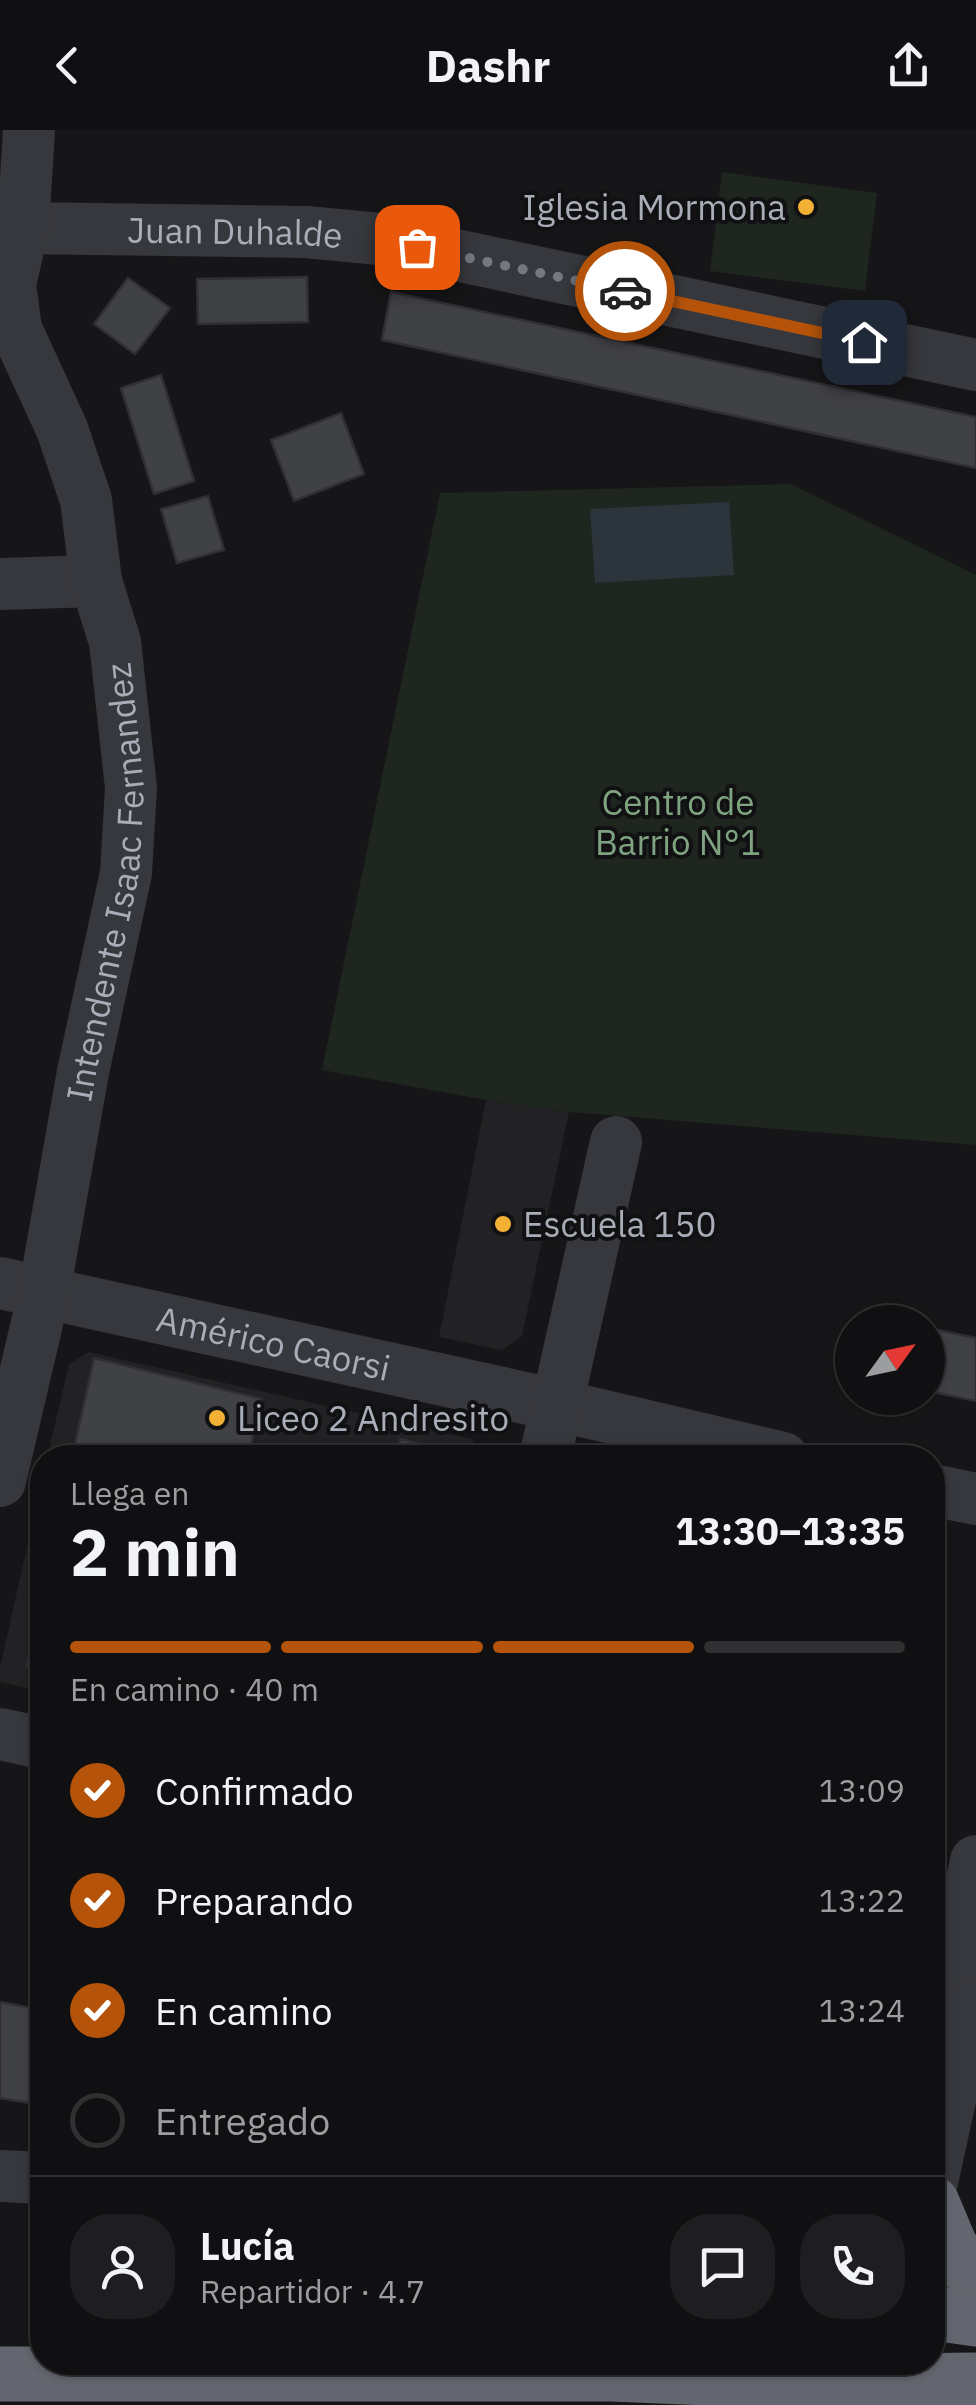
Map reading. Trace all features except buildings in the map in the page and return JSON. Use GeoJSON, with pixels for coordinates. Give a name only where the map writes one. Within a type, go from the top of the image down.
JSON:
{"type":"FeatureCollection","features":[{"type":"Feature","properties":{"kind":"highway"},"geometry":{"type":"LineString","coordinates":[[945,2234],[951,2248],[958,2305]]}},
{"type":"Feature","properties":{"kind":"highway"},"geometry":{"type":"LineString","coordinates":[[0,2374],[30,2373]]}},
{"type":"Feature","properties":{"kind":"highway"},"geometry":{"type":"LineString","coordinates":[[639,2375],[680,2405]]}},
{"type":"Feature","properties":{"kind":"highway"},"geometry":{"type":"LineString","coordinates":[[713,2375],[808,2383],[976,2380]]}},
{"type":"Feature","properties":{"kind":"street","name":"Intendente Isaac Fernandez"},"geometry":{"type":"LineString","coordinates":[[0,1481],[22,1288],[84,1072],[126,873],[132,788],[116,642],[96,581],[86,500],[62,428],[16,329],[10,284],[23,228],[19,143]]}},
{"type":"Feature","properties":{"kind":"street","name":"Juan Duhalde"},"geometry":{"type":"LineString","coordinates":[[23,228],[306,232],[380,239],[976,366]]}},
{"type":"Feature","properties":{"kind":"street"},"geometry":{"type":"LineString","coordinates":[[0,584],[96,581]]}},
{"type":"Feature","properties":{"kind":"street"},"geometry":{"type":"LineString","coordinates":[[548,1445],[616,1142]]}},
{"type":"Feature","properties":{"kind":"street","name":"Américo Caorsi"},"geometry":{"type":"LineString","coordinates":[[22,1288],[557,1404],[727,1445]]}},
{"type":"Feature","properties":{"kind":"street"},"geometry":{"type":"LineString","coordinates":[[945,1493],[976,1499]]}},
{"type":"Feature","properties":{"kind":"street"},"geometry":{"type":"LineString","coordinates":[[0,1734],[30,1740]]}},
{"type":"Feature","properties":{"kind":"street"},"geometry":{"type":"LineString","coordinates":[[945,2126],[972,2011],[953,1971],[976,1861]]}},
{"type":"Feature","properties":{"kind":"street"},"geometry":{"type":"LineString","coordinates":[[0,2176],[30,2177]]}},
{"type":"Feature","properties":{"kind":"street"},"geometry":{"type":"LineString","coordinates":[[945,2262],[976,2364]]}},
{"type":"Feature","properties":{"kind":"shaded area"},"geometry":{"type":"Polygon","coordinates":[[[729,502],[734,575],[595,583],[590,509],[729,502]]]}},
{"type":"Feature","properties":{"kind":"shaded area","name":"Escuela 150"},"geometry":{"type":"Polygon","coordinates":[[[486,1100],[569,1112],[522,1336],[502,1350],[439,1337],[486,1100]]]}},
{"type":"Feature","properties":{"kind":"shaded area","name":"Liceo 2 Andresito"},"geometry":{"type":"Polygon","coordinates":[[[89,1352],[472,1439],[475,1445],[50,1445],[69,1364],[89,1352]]]}},
{"type":"Feature","properties":{"kind":"shaded area"},"geometry":{"type":"Polygon","coordinates":[[[30,1534],[30,1688],[0,1682],[30,1534]]]}},
{"type":"Feature","properties":{"kind":"green space"},"geometry":{"type":"Polygon","coordinates":[[[722,172],[877,193],[865,291],[710,271],[722,172]]]}},
{"type":"Feature","properties":{"kind":"green space","name":"Centro de Barrio N°1"},"geometry":{"type":"Polygon","coordinates":[[[791,484],[976,575],[976,1145],[569,1112],[322,1070],[440,493],[791,484]]]}},
{"type":"Feature","properties":{"kind":"way so far"},"geometry":{"type":"LineString","coordinates":[[417,247],[625,291]]}},
{"type":"Feature","properties":{"kind":"place","name":"Iglesia Mormona"},"geometry":{"type":"Point","coordinates":[806,207]}},
{"type":"Feature","properties":{"kind":"place","name":"Escuela 150"},"geometry":{"type":"Point","coordinates":[503,1224]}},
{"type":"Feature","properties":{"kind":"place","name":"Liceo 2 Andresito"},"geometry":{"type":"Point","coordinates":[217,1418]}},
{"type":"Feature","properties":{"kind":"route"},"geometry":{"type":"LineString","coordinates":[[625,291],[864,342]]}}]}
